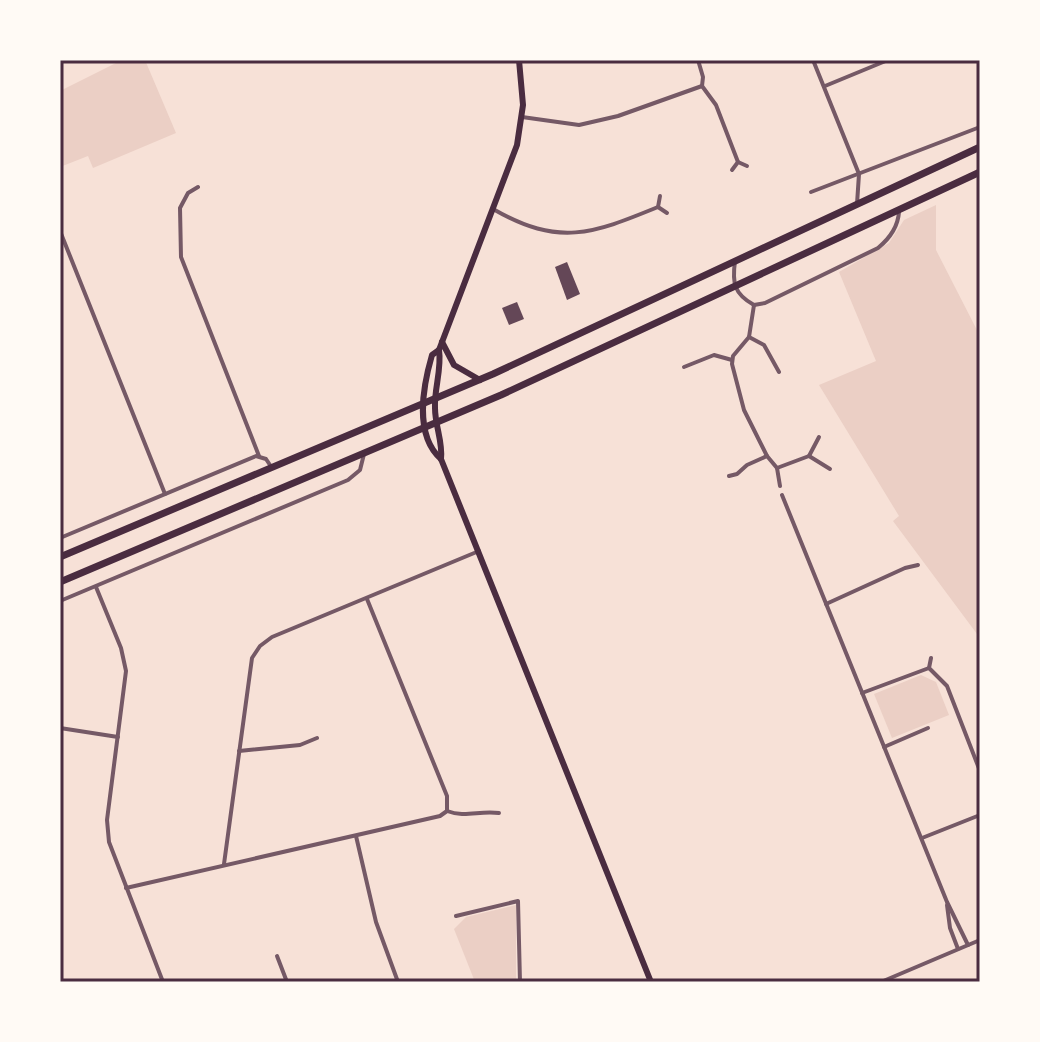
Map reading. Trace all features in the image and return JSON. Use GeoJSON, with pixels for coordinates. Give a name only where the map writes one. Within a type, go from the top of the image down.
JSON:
{"type":"FeatureCollection","features":[{"type":"Feature","properties":{"kind":"highway"},"geometry":{"type":"LineString","coordinates":[[60,557],[480,380],[980,147]]}},
{"type":"Feature","properties":{"kind":"highway"},"geometry":{"type":"LineString","coordinates":[[60,582],[425,428],[980,172]]}},
{"type":"Feature","properties":{"kind":"main road"},"geometry":{"type":"LineString","coordinates":[[441,459],[435,400],[439,350],[514,154],[522,117],[519,60]]}},
{"type":"Feature","properties":{"kind":"main road"},"geometry":{"type":"LineString","coordinates":[[442,342],[454,365],[480,380]]}},
{"type":"Feature","properties":{"kind":"main road"},"geometry":{"type":"LineString","coordinates":[[439,350],[432,355],[429,365],[423,405],[425,428],[479,551],[651,982]]}},
{"type":"Feature","properties":{"kind":"street"},"geometry":{"type":"LineString","coordinates":[[698,60],[702,86],[716,105],[738,162],[747,166]]}},
{"type":"Feature","properties":{"kind":"street"},"geometry":{"type":"LineString","coordinates":[[813,60],[859,174],[857,204]]}},
{"type":"Feature","properties":{"kind":"street"},"geometry":{"type":"LineString","coordinates":[[825,86],[888,60]]}},
{"type":"Feature","properties":{"kind":"street"},"geometry":{"type":"LineString","coordinates":[[522,117],[579,125],[618,116],[702,86]]}},
{"type":"Feature","properties":{"kind":"street"},"geometry":{"type":"LineString","coordinates":[[811,192],[980,127]]}},
{"type":"Feature","properties":{"kind":"street"},"geometry":{"type":"LineString","coordinates":[[732,170],[738,162]]}},
{"type":"Feature","properties":{"kind":"street"},"geometry":{"type":"LineString","coordinates":[[198,187],[188,193],[180,208],[181,257],[259,456]]}},
{"type":"Feature","properties":{"kind":"street"},"geometry":{"type":"LineString","coordinates":[[658,207],[660,196]]}},
{"type":"Feature","properties":{"kind":"street"},"geometry":{"type":"LineString","coordinates":[[493,209],[540,231],[571,234],[600,230],[658,207]]}},
{"type":"Feature","properties":{"kind":"street"},"geometry":{"type":"LineString","coordinates":[[658,207],[667,213]]}},
{"type":"Feature","properties":{"kind":"street"},"geometry":{"type":"LineString","coordinates":[[735,261],[734,287],[754,305],[765,303],[878,248],[890,237],[899,210]]}},
{"type":"Feature","properties":{"kind":"street"},"geometry":{"type":"LineString","coordinates":[[60,231],[165,494]]}},
{"type":"Feature","properties":{"kind":"street"},"geometry":{"type":"LineString","coordinates":[[754,305],[749,337],[732,360],[734,378],[744,410],[767,456],[777,468],[780,486]]}},
{"type":"Feature","properties":{"kind":"street"},"geometry":{"type":"LineString","coordinates":[[749,337],[764,345],[779,372]]}},
{"type":"Feature","properties":{"kind":"street"},"geometry":{"type":"LineString","coordinates":[[684,367],[714,355],[732,360]]}},
{"type":"Feature","properties":{"kind":"street"},"geometry":{"type":"LineString","coordinates":[[777,468],[809,456],[819,437]]}},
{"type":"Feature","properties":{"kind":"street"},"geometry":{"type":"LineString","coordinates":[[60,601],[348,480],[360,470],[364,454]]}},
{"type":"Feature","properties":{"kind":"street"},"geometry":{"type":"LineString","coordinates":[[60,538],[259,456],[266,459],[272,468]]}},
{"type":"Feature","properties":{"kind":"street"},"geometry":{"type":"LineString","coordinates":[[729,476],[767,456]]}},
{"type":"Feature","properties":{"kind":"street"},"geometry":{"type":"LineString","coordinates":[[809,456],[830,469]]}},
{"type":"Feature","properties":{"kind":"street"},"geometry":{"type":"LineString","coordinates":[[782,495],[947,902],[968,945]]}},
{"type":"Feature","properties":{"kind":"street"},"geometry":{"type":"LineString","coordinates":[[224,864],[252,658],[260,646],[272,637],[479,551]]}},
{"type":"Feature","properties":{"kind":"street"},"geometry":{"type":"LineString","coordinates":[[826,604],[918,565]]}},
{"type":"Feature","properties":{"kind":"street"},"geometry":{"type":"LineString","coordinates":[[96,587],[124,659],[126,684],[108,827],[111,848],[160,981]]}},
{"type":"Feature","properties":{"kind":"street"},"geometry":{"type":"LineString","coordinates":[[367,599],[447,796],[447,811]]}},
{"type":"Feature","properties":{"kind":"street"},"geometry":{"type":"LineString","coordinates":[[929,668],[931,658]]}},
{"type":"Feature","properties":{"kind":"street"},"geometry":{"type":"LineString","coordinates":[[862,693],[929,668]]}},
{"type":"Feature","properties":{"kind":"street"},"geometry":{"type":"LineString","coordinates":[[929,668],[947,686],[980,771]]}},
{"type":"Feature","properties":{"kind":"street"},"geometry":{"type":"LineString","coordinates":[[60,728],[118,737]]}},
{"type":"Feature","properties":{"kind":"street"},"geometry":{"type":"LineString","coordinates":[[884,747],[928,728]]}},
{"type":"Feature","properties":{"kind":"street"},"geometry":{"type":"LineString","coordinates":[[239,751],[300,745],[317,738]]}},
{"type":"Feature","properties":{"kind":"street"},"geometry":{"type":"LineString","coordinates":[[447,811],[460,816],[485,811],[499,813]]}},
{"type":"Feature","properties":{"kind":"street"},"geometry":{"type":"LineString","coordinates":[[126,888],[440,816],[447,811]]}},
{"type":"Feature","properties":{"kind":"street"},"geometry":{"type":"LineString","coordinates":[[922,838],[980,815]]}},
{"type":"Feature","properties":{"kind":"street"},"geometry":{"type":"LineString","coordinates":[[356,836],[376,922],[398,982]]}},
{"type":"Feature","properties":{"kind":"street"},"geometry":{"type":"LineString","coordinates":[[456,916],[521,900],[520,982]]}},
{"type":"Feature","properties":{"kind":"street"},"geometry":{"type":"LineString","coordinates":[[947,902],[950,928],[958,949]]}},
{"type":"Feature","properties":{"kind":"street"},"geometry":{"type":"LineString","coordinates":[[882,982],[980,940]]}},
{"type":"Feature","properties":{"kind":"street"},"geometry":{"type":"LineString","coordinates":[[277,956],[287,982]]}},
{"type":"Feature","properties":{"kind":"shaded area"},"geometry":{"type":"Polygon","coordinates":[[[122,60],[145,60],[176,133],[93,168],[88,156],[60,167],[60,91],[122,60]]]}},
{"type":"Feature","properties":{"kind":"shaded area"},"geometry":{"type":"Polygon","coordinates":[[[936,205],[936,250],[980,336],[980,638],[893,521],[899,516],[819,385],[876,361],[839,272],[889,243],[904,220],[936,205]]]}},
{"type":"Feature","properties":{"kind":"shaded area"},"geometry":{"type":"Polygon","coordinates":[[[921,675],[936,682],[949,715],[892,738],[874,694],[921,675]]]}},
{"type":"Feature","properties":{"kind":"shaded area"},"geometry":{"type":"Polygon","coordinates":[[[516,905],[516,982],[475,982],[454,929],[466,917],[516,905]]]}},
{"type":"Feature","properties":{"kind":"building"},"geometry":{"type":"Polygon","coordinates":[[[567,262],[580,294],[567,300],[555,267],[567,262]]]}},
{"type":"Feature","properties":{"kind":"building"},"geometry":{"type":"Polygon","coordinates":[[[517,302],[524,319],[509,325],[502,308],[517,302]]]}}]}
